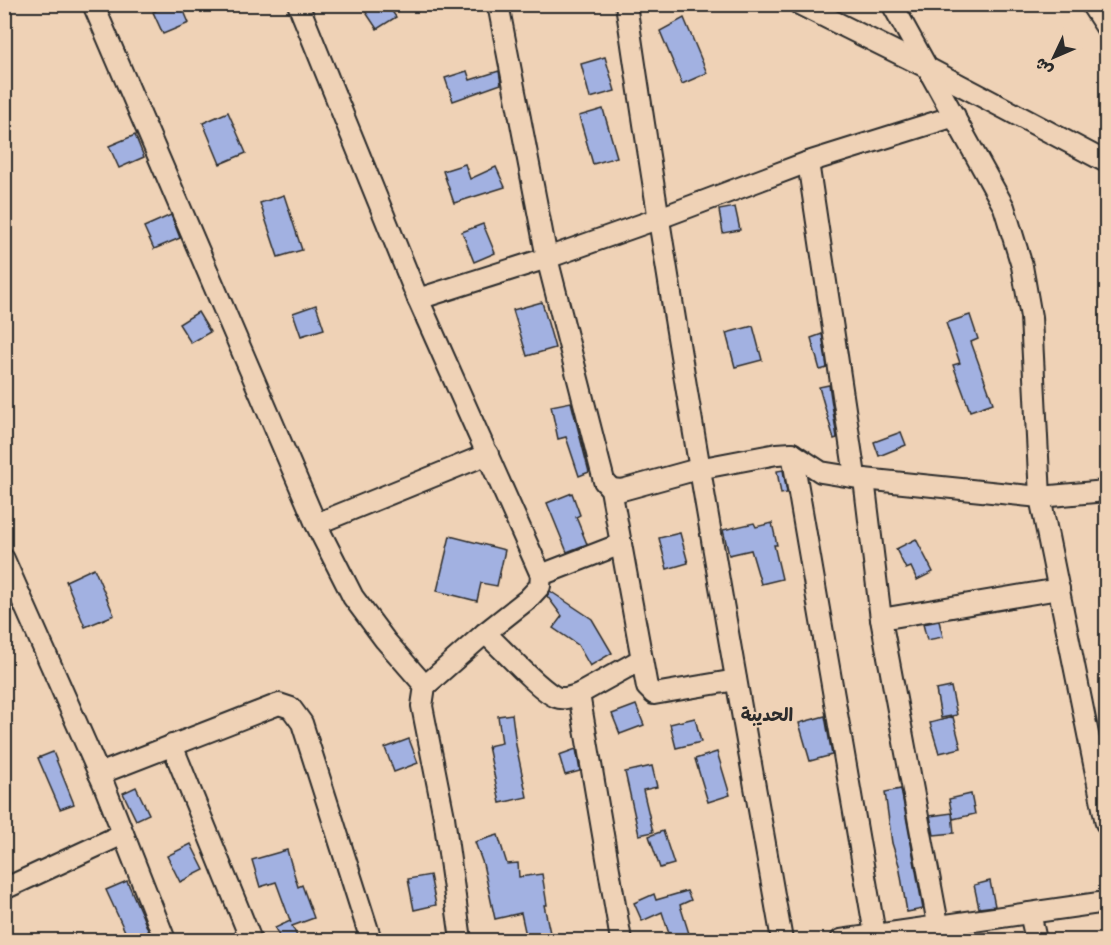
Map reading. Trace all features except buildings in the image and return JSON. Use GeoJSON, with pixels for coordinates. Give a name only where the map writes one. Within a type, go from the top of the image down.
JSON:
{"type":"FeatureCollection","features":[{"type":"Feature","properties":{"kind":"street"},"geometry":{"type":"LineString","coordinates":[[93,4],[316,524],[353,597],[385,640],[425,686]]}},
{"type":"Feature","properties":{"kind":"street"},"geometry":{"type":"LineString","coordinates":[[298,4],[418,299],[541,574],[540,586],[528,599],[425,686],[422,706],[444,817],[461,940]]}},
{"type":"Feature","properties":{"kind":"street"},"geometry":{"type":"LineString","coordinates":[[498,4],[547,258],[604,482],[611,489],[647,687],[654,694],[736,680]]}},
{"type":"Feature","properties":{"kind":"street"},"geometry":{"type":"LineString","coordinates":[[626,4],[657,219],[698,469],[782,940]]}},
{"type":"Feature","properties":{"kind":"street"},"geometry":{"type":"LineString","coordinates":[[800,4],[1107,162]]}},
{"type":"Feature","properties":{"kind":"street"},"geometry":{"type":"LineString","coordinates":[[892,4],[1005,207],[1023,266],[1031,317],[1040,497],[1107,823]]}},
{"type":"Feature","properties":{"kind":"street"},"geometry":{"type":"LineString","coordinates":[[1092,4],[1107,27]]}},
{"type":"Feature","properties":{"kind":"street"},"geometry":{"type":"LineString","coordinates":[[418,299],[547,258],[808,162],[955,116]]}},
{"type":"Feature","properties":{"kind":"street"},"geometry":{"type":"LineString","coordinates":[[808,162],[881,619],[940,933]]}},
{"type":"Feature","properties":{"kind":"street"},"geometry":{"type":"LineString","coordinates":[[611,489],[622,490],[698,469],[792,453],[820,472],[860,477],[1040,497],[1107,491]]}},
{"type":"Feature","properties":{"kind":"street"},"geometry":{"type":"LineString","coordinates":[[792,453],[876,938]]}},
{"type":"Feature","properties":{"kind":"street"},"geometry":{"type":"LineString","coordinates":[[316,524],[488,454]]}},
{"type":"Feature","properties":{"kind":"street"},"geometry":{"type":"LineString","coordinates":[[541,574],[621,544]]}},
{"type":"Feature","properties":{"kind":"street"},"geometry":{"type":"LineString","coordinates":[[4,559],[99,774],[165,940]]}},
{"type":"Feature","properties":{"kind":"street"},"geometry":{"type":"LineString","coordinates":[[881,619],[1059,589]]}},
{"type":"Feature","properties":{"kind":"street"},"geometry":{"type":"LineString","coordinates":[[485,633],[545,690],[557,698],[568,699],[579,694],[642,659]]}},
{"type":"Feature","properties":{"kind":"street"},"geometry":{"type":"LineString","coordinates":[[579,694],[621,940]]}},
{"type":"Feature","properties":{"kind":"street"},"geometry":{"type":"LineString","coordinates":[[99,774],[279,704],[291,708],[302,723],[370,940]]}},
{"type":"Feature","properties":{"kind":"street"},"geometry":{"type":"LineString","coordinates":[[172,745],[251,940]]}},
{"type":"Feature","properties":{"kind":"street"},"geometry":{"type":"LineString","coordinates":[[4,889],[123,834]]}},
{"type":"Feature","properties":{"kind":"street"},"geometry":{"type":"LineString","coordinates":[[841,940],[940,933],[1030,913],[1107,902]]}},
{"type":"Feature","properties":{"kind":"street"},"geometry":{"type":"LineString","coordinates":[[1030,913],[1036,940]]}},
{"type":"Feature","properties":{"kind":"district","name":"الحديبة"},"geometry":{"type":"Point","coordinates":[767,716]}}]}
